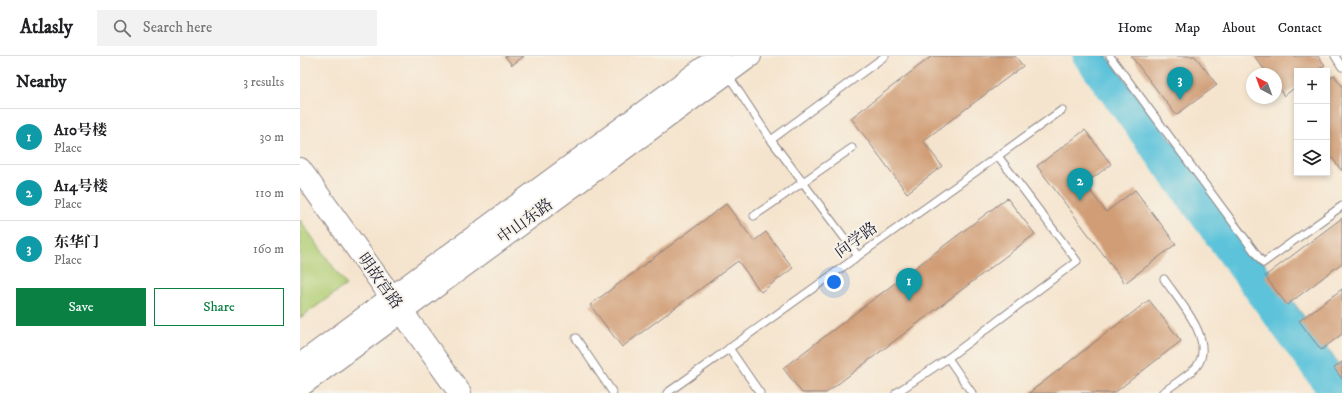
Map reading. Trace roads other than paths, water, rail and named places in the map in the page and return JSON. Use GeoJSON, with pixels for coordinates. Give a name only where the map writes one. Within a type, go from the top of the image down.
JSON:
{"type":"FeatureCollection","features":[{"type":"Feature","properties":{"kind":"main road","name":"中山东路"},"geometry":{"type":"LineString","coordinates":[[300,386],[397,304],[723,64],[750,56]]}},
{"type":"Feature","properties":{"kind":"main road","name":"明故宫路"},"geometry":{"type":"LineString","coordinates":[[300,169],[460,393]]}},
{"type":"Feature","properties":{"kind":"main road","name":"中山东路"},"geometry":{"type":"LineString","coordinates":[[300,365],[397,304]]}},
{"type":"Feature","properties":{"kind":"lane"},"geometry":{"type":"LineString","coordinates":[[771,140],[885,56]]}},
{"type":"Feature","properties":{"kind":"lane"},"geometry":{"type":"LineString","coordinates":[[1110,56],[1263,264],[1342,206]]}},
{"type":"Feature","properties":{"kind":"lane"},"geometry":{"type":"LineString","coordinates":[[1336,56],[1342,67]]}},
{"type":"Feature","properties":{"kind":"lane"},"geometry":{"type":"LineString","coordinates":[[723,64],[771,140],[858,256]]}},
{"type":"Feature","properties":{"kind":"lane","name":"向学路"},"geometry":{"type":"LineString","coordinates":[[667,393],[1062,110]]}},
{"type":"Feature","properties":{"kind":"lane"},"geometry":{"type":"LineString","coordinates":[[754,216],[852,148]]}},
{"type":"Feature","properties":{"kind":"lane"},"geometry":{"type":"LineString","coordinates":[[896,393],[948,358],[1077,262],[998,156]]}},
{"type":"Feature","properties":{"kind":"lane"},"geometry":{"type":"LineString","coordinates":[[1162,393],[1197,366],[1202,353],[1202,343],[1198,328],[1164,279]]}},
{"type":"Feature","properties":{"kind":"lane"},"geometry":{"type":"LineString","coordinates":[[576,338],[613,393]]}},
{"type":"Feature","properties":{"kind":"lane"},"geometry":{"type":"LineString","coordinates":[[729,348],[760,393]]}},
{"type":"Feature","properties":{"kind":"lane"},"geometry":{"type":"LineString","coordinates":[[948,358],[972,393]]}},
{"type":"Feature","properties":{"kind":"water"},"geometry":{"type":"Polygon","coordinates":[[[1085,56],[1107,56],[1202,179],[1342,368],[1342,393],[1333,393],[1257,284],[1085,56]]]}},
{"type":"Feature","properties":{"kind":"waterway"},"geometry":{"type":"LineString","coordinates":[[1087,56],[1334,393]]}},
{"type":"Feature","properties":{"kind":"place","name":"东华门"},"geometry":{"type":"Point","coordinates":[1180,100]}},
{"type":"Feature","properties":{"kind":"place","name":"A14号楼"},"geometry":{"type":"Point","coordinates":[1080,201]}},
{"type":"Feature","properties":{"kind":"place","name":"A10号楼"},"geometry":{"type":"Point","coordinates":[909,301]}}]}
